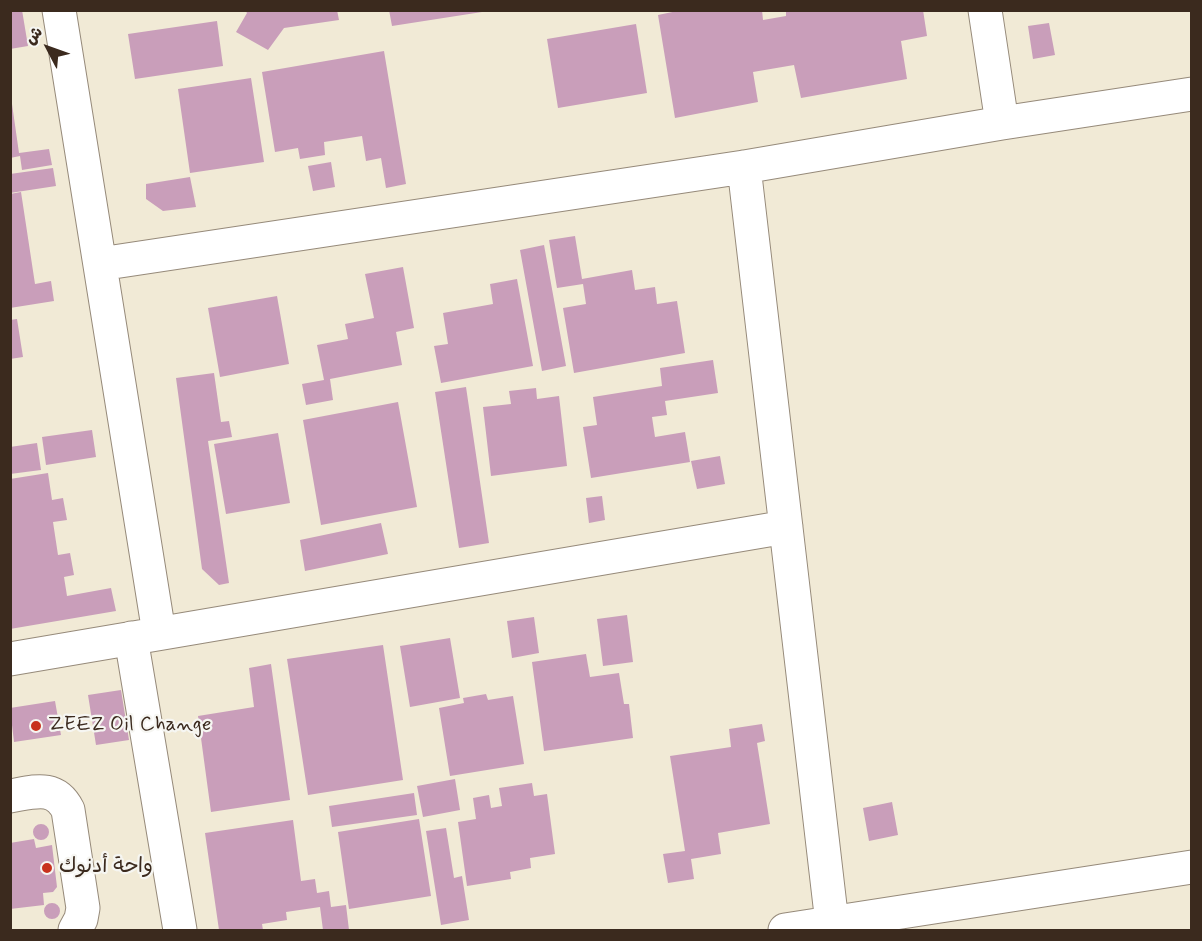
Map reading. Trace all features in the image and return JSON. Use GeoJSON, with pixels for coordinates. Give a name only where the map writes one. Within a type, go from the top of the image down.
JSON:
{"type":"FeatureCollection","features":[{"type":"Feature","properties":{"kind":"street"},"geometry":{"type":"LineString","coordinates":[[59,10],[100,264],[180,930]]}},
{"type":"Feature","properties":{"kind":"street"},"geometry":{"type":"LineString","coordinates":[[985,10],[1002,123]]}},
{"type":"Feature","properties":{"kind":"street"},"geometry":{"type":"LineString","coordinates":[[100,264],[744,167],[1002,123],[1191,94]]}},
{"type":"Feature","properties":{"kind":"street"},"geometry":{"type":"LineString","coordinates":[[744,167],[832,923]]}},
{"type":"Feature","properties":{"kind":"street"},"geometry":{"type":"LineString","coordinates":[[10,659],[786,527]]}},
{"type":"Feature","properties":{"kind":"street"},"geometry":{"type":"LineString","coordinates":[[10,796],[40,791],[49,792],[64,802],[68,810],[83,908],[81,919],[75,930]]}},
{"type":"Feature","properties":{"kind":"street"},"geometry":{"type":"LineString","coordinates":[[785,930],[1191,867]]}},
{"type":"Feature","properties":{"kind":"building"},"geometry":{"type":"Polygon","coordinates":[[[10,10],[22,10],[28,46],[10,49],[10,10]]]}},
{"type":"Feature","properties":{"kind":"building"},"geometry":{"type":"Polygon","coordinates":[[[245,10],[337,10],[339,20],[284,28],[268,50],[236,32],[247,13],[245,10]]]}},
{"type":"Feature","properties":{"kind":"building"},"geometry":{"type":"Polygon","coordinates":[[[389,10],[482,10],[482,12],[392,26],[389,10]]]}},
{"type":"Feature","properties":{"kind":"building"},"geometry":{"type":"Polygon","coordinates":[[[682,10],[762,10],[763,20],[786,16],[786,10],[923,10],[927,36],[901,41],[907,79],[801,98],[794,65],[753,72],[758,102],[675,118],[658,15],[682,10]]]}},
{"type":"Feature","properties":{"kind":"building"},"geometry":{"type":"Polygon","coordinates":[[[217,21],[223,66],[135,79],[128,34],[217,21]]]}},
{"type":"Feature","properties":{"kind":"building"},"geometry":{"type":"Polygon","coordinates":[[[1049,23],[1055,55],[1033,59],[1028,26],[1049,23]]]}},
{"type":"Feature","properties":{"kind":"building"},"geometry":{"type":"Polygon","coordinates":[[[636,24],[647,93],[558,108],[547,39],[636,24]]]}},
{"type":"Feature","properties":{"kind":"building"},"geometry":{"type":"Polygon","coordinates":[[[384,51],[406,184],[386,188],[381,158],[366,161],[362,136],[324,142],[325,155],[300,159],[298,148],[275,152],[262,72],[384,51]]]}},
{"type":"Feature","properties":{"kind":"building"},"geometry":{"type":"Polygon","coordinates":[[[251,78],[264,162],[190,173],[178,89],[251,78]]]}},
{"type":"Feature","properties":{"kind":"building"},"geometry":{"type":"Polygon","coordinates":[[[10,104],[12,104],[19,153],[49,149],[52,165],[22,170],[20,156],[10,158],[10,104]]]}},
{"type":"Feature","properties":{"kind":"building"},"geometry":{"type":"Polygon","coordinates":[[[331,162],[335,187],[313,191],[308,166],[331,162]]]}},
{"type":"Feature","properties":{"kind":"building"},"geometry":{"type":"Polygon","coordinates":[[[53,168],[56,186],[10,193],[10,174],[53,168]]]}},
{"type":"Feature","properties":{"kind":"building"},"geometry":{"type":"Polygon","coordinates":[[[190,177],[196,207],[163,211],[146,199],[146,184],[190,177]]]}},
{"type":"Feature","properties":{"kind":"building"},"geometry":{"type":"Polygon","coordinates":[[[21,192],[35,284],[51,281],[54,301],[10,308],[10,194],[21,192]]]}},
{"type":"Feature","properties":{"kind":"building"},"geometry":{"type":"Polygon","coordinates":[[[575,236],[582,279],[632,270],[635,290],[655,287],[657,304],[677,301],[685,353],[574,373],[563,308],[586,304],[583,284],[557,288],[549,240],[575,236]]]}},
{"type":"Feature","properties":{"kind":"building"},"geometry":{"type":"Polygon","coordinates":[[[544,245],[566,366],[542,371],[520,250],[544,245]]]}},
{"type":"Feature","properties":{"kind":"building"},"geometry":{"type":"Polygon","coordinates":[[[403,267],[414,328],[396,332],[402,365],[330,379],[333,400],[306,405],[302,384],[324,380],[317,345],[348,339],[345,324],[374,318],[365,274],[403,267]]]}},
{"type":"Feature","properties":{"kind":"building"},"geometry":{"type":"Polygon","coordinates":[[[517,279],[533,366],[441,383],[434,346],[448,344],[443,313],[493,304],[490,284],[517,279]]]}},
{"type":"Feature","properties":{"kind":"building"},"geometry":{"type":"Polygon","coordinates":[[[277,296],[289,364],[220,377],[208,308],[277,296]]]}},
{"type":"Feature","properties":{"kind":"building"},"geometry":{"type":"Polygon","coordinates":[[[17,319],[23,357],[10,359],[10,320],[17,319]]]}},
{"type":"Feature","properties":{"kind":"building"},"geometry":{"type":"Polygon","coordinates":[[[713,360],[718,393],[665,401],[667,415],[652,417],[655,437],[685,432],[690,462],[591,478],[583,427],[597,425],[593,397],[662,386],[660,368],[713,360]]]}},
{"type":"Feature","properties":{"kind":"building"},"geometry":{"type":"Polygon","coordinates":[[[214,373],[221,422],[229,421],[232,437],[208,441],[229,583],[219,585],[202,569],[176,378],[214,373]]]}},
{"type":"Feature","properties":{"kind":"building"},"geometry":{"type":"Polygon","coordinates":[[[466,387],[489,543],[459,548],[435,392],[466,387]]]}},
{"type":"Feature","properties":{"kind":"building"},"geometry":{"type":"Polygon","coordinates":[[[536,388],[537,399],[559,396],[567,466],[491,476],[483,407],[511,404],[509,391],[536,388]]]}},
{"type":"Feature","properties":{"kind":"building"},"geometry":{"type":"Polygon","coordinates":[[[398,402],[417,507],[321,525],[303,420],[398,402]]]}},
{"type":"Feature","properties":{"kind":"building"},"geometry":{"type":"Polygon","coordinates":[[[92,430],[96,457],[46,465],[42,437],[92,430]]]}},
{"type":"Feature","properties":{"kind":"building"},"geometry":{"type":"Polygon","coordinates":[[[278,433],[290,503],[226,514],[214,444],[278,433]]]}},
{"type":"Feature","properties":{"kind":"building"},"geometry":{"type":"Polygon","coordinates":[[[37,443],[41,470],[10,474],[10,447],[37,443]]]}},
{"type":"Feature","properties":{"kind":"building"},"geometry":{"type":"Polygon","coordinates":[[[720,456],[725,484],[697,489],[691,461],[720,456]]]}},
{"type":"Feature","properties":{"kind":"building"},"geometry":{"type":"Polygon","coordinates":[[[48,473],[52,500],[63,498],[67,520],[53,522],[58,555],[70,553],[74,575],[64,577],[67,596],[111,588],[116,611],[10,629],[10,479],[48,473]]]}},
{"type":"Feature","properties":{"kind":"building"},"geometry":{"type":"Polygon","coordinates":[[[602,496],[605,520],[589,523],[586,498],[602,496]]]}},
{"type":"Feature","properties":{"kind":"building"},"geometry":{"type":"Polygon","coordinates":[[[381,523],[388,554],[305,571],[300,540],[381,523]]]}},
{"type":"Feature","properties":{"kind":"building"},"geometry":{"type":"Polygon","coordinates":[[[627,615],[633,662],[603,666],[597,619],[627,615]]]}},
{"type":"Feature","properties":{"kind":"building"},"geometry":{"type":"Polygon","coordinates":[[[534,617],[539,653],[512,658],[507,621],[534,617]]]}},
{"type":"Feature","properties":{"kind":"building"},"geometry":{"type":"Polygon","coordinates":[[[450,638],[460,698],[410,707],[400,646],[450,638]]]}},
{"type":"Feature","properties":{"kind":"building"},"geometry":{"type":"Polygon","coordinates":[[[383,645],[403,780],[308,795],[287,659],[383,645]]]}},
{"type":"Feature","properties":{"kind":"building"},"geometry":{"type":"Polygon","coordinates":[[[586,654],[590,677],[619,673],[624,704],[629,704],[633,738],[544,751],[532,662],[586,654]]]}},
{"type":"Feature","properties":{"kind":"building"},"geometry":{"type":"Polygon","coordinates":[[[271,664],[290,800],[211,812],[198,716],[254,707],[249,668],[271,664]]]}},
{"type":"Feature","properties":{"kind":"building"},"geometry":{"type":"Polygon","coordinates":[[[121,690],[129,740],[96,745],[88,695],[121,690]]]}},
{"type":"Feature","properties":{"kind":"building"},"geometry":{"type":"Polygon","coordinates":[[[486,694],[488,700],[513,696],[524,764],[450,776],[439,708],[464,703],[463,698],[486,694]]]}},
{"type":"Feature","properties":{"kind":"building","name":"ZEEZ Oil Change"},"geometry":{"type":"Polygon","coordinates":[[[55,701],[61,735],[14,742],[10,708],[55,701]]]}},
{"type":"Feature","properties":{"kind":"building"},"geometry":{"type":"Polygon","coordinates":[[[762,724],[765,741],[757,743],[770,824],[718,833],[721,854],[691,859],[694,879],[668,883],[663,854],[685,851],[670,756],[731,747],[729,729],[762,724]]]}},
{"type":"Feature","properties":{"kind":"building"},"geometry":{"type":"Polygon","coordinates":[[[455,779],[460,810],[423,817],[417,786],[455,779]]]}},
{"type":"Feature","properties":{"kind":"building"},"geometry":{"type":"Polygon","coordinates":[[[532,783],[534,796],[547,794],[555,854],[530,858],[531,868],[510,872],[511,879],[467,886],[458,822],[476,819],[473,798],[489,795],[491,808],[502,806],[499,788],[532,783]]]}},
{"type":"Feature","properties":{"kind":"building"},"geometry":{"type":"Polygon","coordinates":[[[414,793],[417,815],[332,827],[329,806],[414,793]]]}},
{"type":"Feature","properties":{"kind":"building"},"geometry":{"type":"Polygon","coordinates":[[[892,802],[898,835],[869,841],[863,808],[892,802]]]}},
{"type":"Feature","properties":{"kind":"building"},"geometry":{"type":"Polygon","coordinates":[[[419,819],[431,896],[349,909],[338,832],[419,819]]]}},
{"type":"Feature","properties":{"kind":"building"},"geometry":{"type":"Polygon","coordinates":[[[293,820],[301,881],[315,879],[317,893],[329,891],[331,907],[346,905],[349,930],[323,930],[320,907],[286,912],[287,920],[262,924],[263,930],[219,930],[205,833],[293,820]]]}},
{"type":"Feature","properties":{"kind":"building"},"geometry":{"type":"Polygon","coordinates":[[[41,824],[47,826],[49,832],[47,838],[41,840],[35,838],[33,832],[35,826],[41,824]]]}},
{"type":"Feature","properties":{"kind":"building"},"geometry":{"type":"Polygon","coordinates":[[[446,828],[454,878],[462,876],[469,920],[441,925],[426,831],[446,828]]]}},
{"type":"Feature","properties":{"kind":"building"},"geometry":{"type":"Polygon","coordinates":[[[34,839],[36,848],[52,845],[57,887],[53,892],[43,893],[44,905],[10,909],[10,843],[34,839]]]}},
{"type":"Feature","properties":{"kind":"building"},"geometry":{"type":"Polygon","coordinates":[[[52,903],[60,911],[52,919],[44,911],[52,903]]]}},
{"type":"Feature","properties":{"kind":"place","name":"ZEEZ Oil Change"},"geometry":{"type":"Point","coordinates":[36,726]}},
{"type":"Feature","properties":{"kind":"place","name":"واحة أدنوك"},"geometry":{"type":"Point","coordinates":[47,868]}}]}
